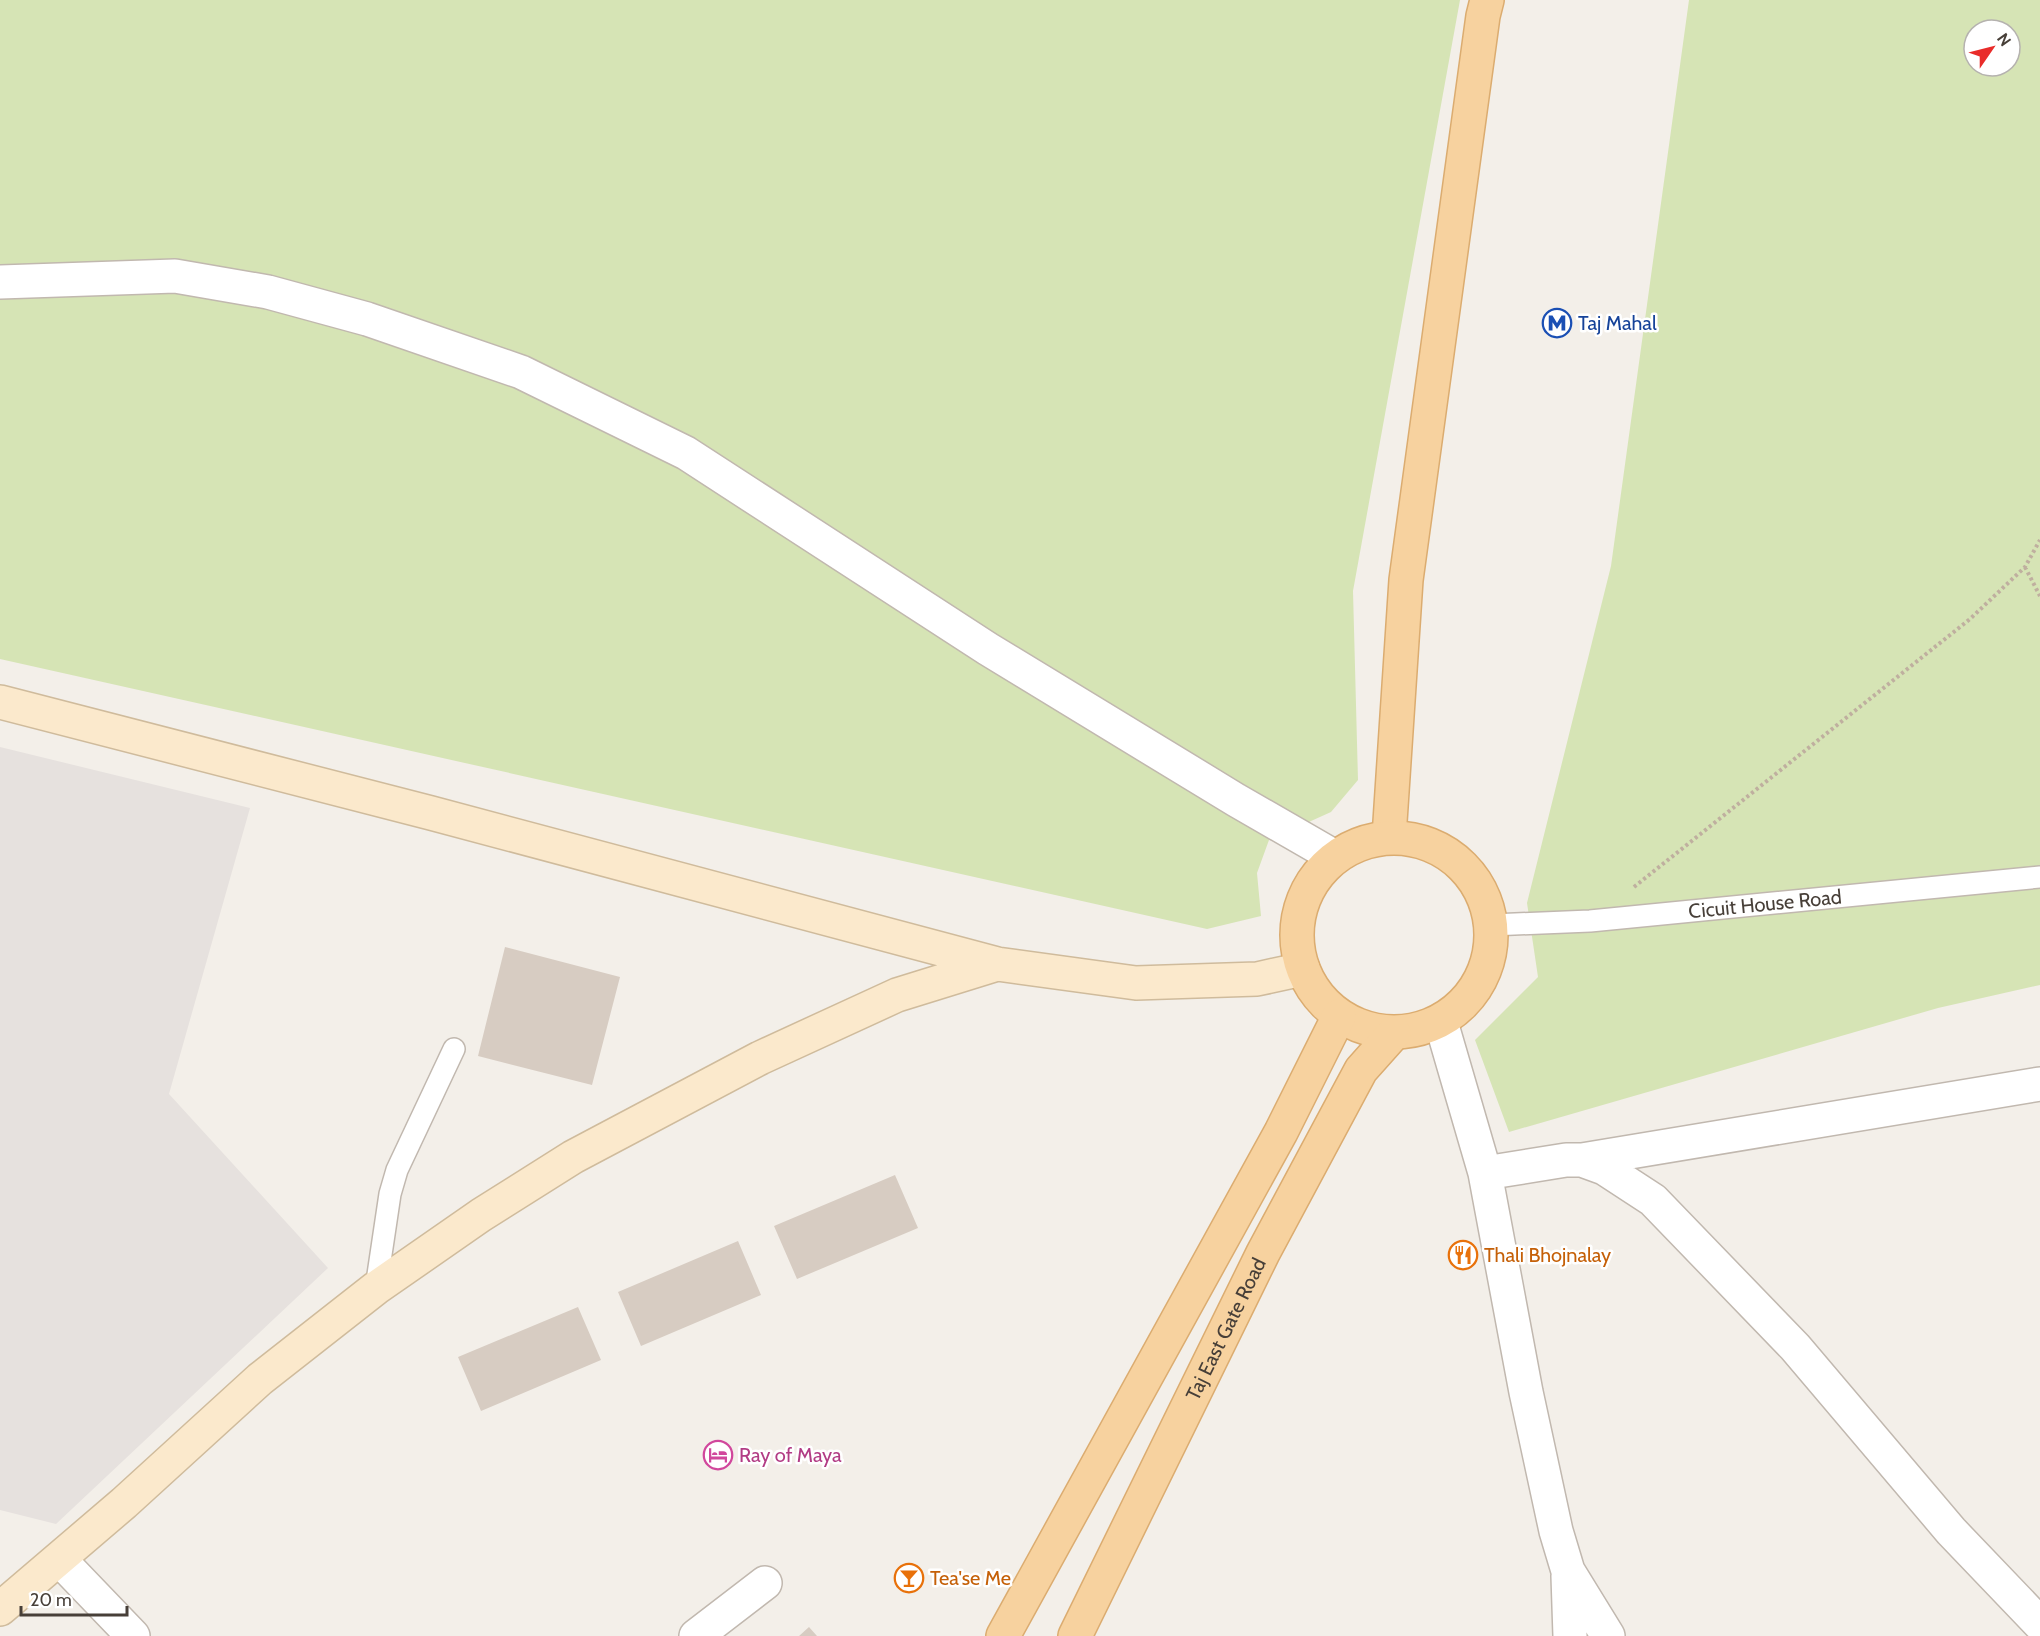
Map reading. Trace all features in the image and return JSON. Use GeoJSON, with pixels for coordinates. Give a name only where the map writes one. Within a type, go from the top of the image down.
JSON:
{"type":"FeatureCollection","features":[{"type":"Feature","properties":{"kind":"main road"},"geometry":{"type":"LineString","coordinates":[[1389,837],[1406,580],[1479,39],[1487,0]]}},
{"type":"Feature","properties":{"kind":"main road"},"geometry":{"type":"LineString","coordinates":[[1389,837],[1419,840],[1446,852],[1469,872],[1484,897],[1492,925],[1491,949],[1485,971],[1475,991],[1460,1009],[1441,1022],[1418,1030],[1394,1033],[1365,1028],[1339,1016],[1317,995],[1303,969],[1297,944],[1298,920],[1304,896],[1317,875],[1335,857],[1360,843],[1389,837]]}},
{"type":"Feature","properties":{"kind":"main road"},"geometry":{"type":"LineString","coordinates":[[1003,1636],[1281,1132],[1339,1016]]}},
{"type":"Feature","properties":{"kind":"main road","name":"Taj East Gate Road"},"geometry":{"type":"LineString","coordinates":[[1075,1636],[1263,1253],[1361,1070],[1394,1033]]}},
{"type":"Feature","properties":{"kind":"street"},"geometry":{"type":"LineString","coordinates":[[0,282],[175,276],[268,292],[367,319],[521,372],[686,453],[988,649],[1236,800],[1335,857]]}},
{"type":"Feature","properties":{"kind":"street"},"geometry":{"type":"LineString","coordinates":[[0,702],[420,810],[996,964],[1136,983],[1257,979],[1303,969]]}},
{"type":"Feature","properties":{"kind":"street"},"geometry":{"type":"LineString","coordinates":[[0,1609],[60,1560],[260,1379],[376,1288],[573,1157],[760,1058],[897,994],[996,964]]}},
{"type":"Feature","properties":{"kind":"street"},"geometry":{"type":"LineString","coordinates":[[1441,1022],[1485,1173],[1526,1392],[1556,1531],[1568,1571],[1608,1636]]}},
{"type":"Feature","properties":{"kind":"street"},"geometry":{"type":"LineString","coordinates":[[1485,1173],[1566,1160],[1582,1160],[2040,1084]]}},
{"type":"Feature","properties":{"kind":"street"},"geometry":{"type":"LineString","coordinates":[[1582,1160],[1604,1168],[1653,1200],[1795,1347],[1951,1530],[2040,1624]]}},
{"type":"Feature","properties":{"kind":"street"},"geometry":{"type":"LineString","coordinates":[[60,1560],[133,1636]]}},
{"type":"Feature","properties":{"kind":"street"},"geometry":{"type":"LineString","coordinates":[[1568,1571],[1570,1636]]}},
{"type":"Feature","properties":{"kind":"street"},"geometry":{"type":"LineString","coordinates":[[696,1636],[765,1583]]}},
{"type":"Feature","properties":{"kind":"lane","name":"Cicuit House Road"},"geometry":{"type":"LineString","coordinates":[[1492,925],[1590,921],[2040,877]]}},
{"type":"Feature","properties":{"kind":"lane"},"geometry":{"type":"LineString","coordinates":[[376,1288],[388,1204],[398,1170],[454,1049]]}},
{"type":"Feature","properties":{"kind":"path"},"geometry":{"type":"LineString","coordinates":[[1631,889],[1970,619],[2025,567],[2040,540]]}},
{"type":"Feature","properties":{"kind":"path"},"geometry":{"type":"LineString","coordinates":[[2025,567],[2040,596]]}},
{"type":"Feature","properties":{"kind":"shaded area"},"geometry":{"type":"Polygon","coordinates":[[[0,747],[250,808],[169,1094],[328,1268],[56,1524],[0,1510],[0,747]]]}},
{"type":"Feature","properties":{"kind":"green space"},"geometry":{"type":"Polygon","coordinates":[[[0,0],[1460,0],[1353,591],[1358,780],[1331,812],[1269,840],[1257,873],[1261,916],[1207,929],[0,659],[0,0]]]}},
{"type":"Feature","properties":{"kind":"green space"},"geometry":{"type":"Polygon","coordinates":[[[1689,0],[2040,0],[2040,985],[1938,1008],[1509,1132],[1475,1040],[1538,977],[1527,903],[1611,566],[1689,0]]]}},
{"type":"Feature","properties":{"kind":"building"},"geometry":{"type":"Polygon","coordinates":[[[505,947],[620,977],[592,1085],[478,1056],[505,947]]]}},
{"type":"Feature","properties":{"kind":"building"},"geometry":{"type":"Polygon","coordinates":[[[895,1175],[918,1228],[797,1279],[774,1226],[895,1175]]]}},
{"type":"Feature","properties":{"kind":"building"},"geometry":{"type":"Polygon","coordinates":[[[738,1241],[761,1295],[641,1346],[618,1292],[738,1241]]]}},
{"type":"Feature","properties":{"kind":"building"},"geometry":{"type":"Polygon","coordinates":[[[578,1307],[601,1360],[481,1411],[458,1357],[578,1307]]]}},
{"type":"Feature","properties":{"kind":"building"},"geometry":{"type":"Polygon","coordinates":[[[809,1627],[817,1636],[799,1636],[809,1627]]]}},
{"type":"Feature","properties":{"kind":"place","name":"Taj Mahal"},"geometry":{"type":"Point","coordinates":[1557,323]}},
{"type":"Feature","properties":{"kind":"place","name":"Thali Bhojnalay"},"geometry":{"type":"Point","coordinates":[1463,1255]}},
{"type":"Feature","properties":{"kind":"place","name":"Ray of Maya"},"geometry":{"type":"Point","coordinates":[718,1455]}},
{"type":"Feature","properties":{"kind":"place","name":"Tea'se Me"},"geometry":{"type":"Point","coordinates":[909,1578]}}]}
